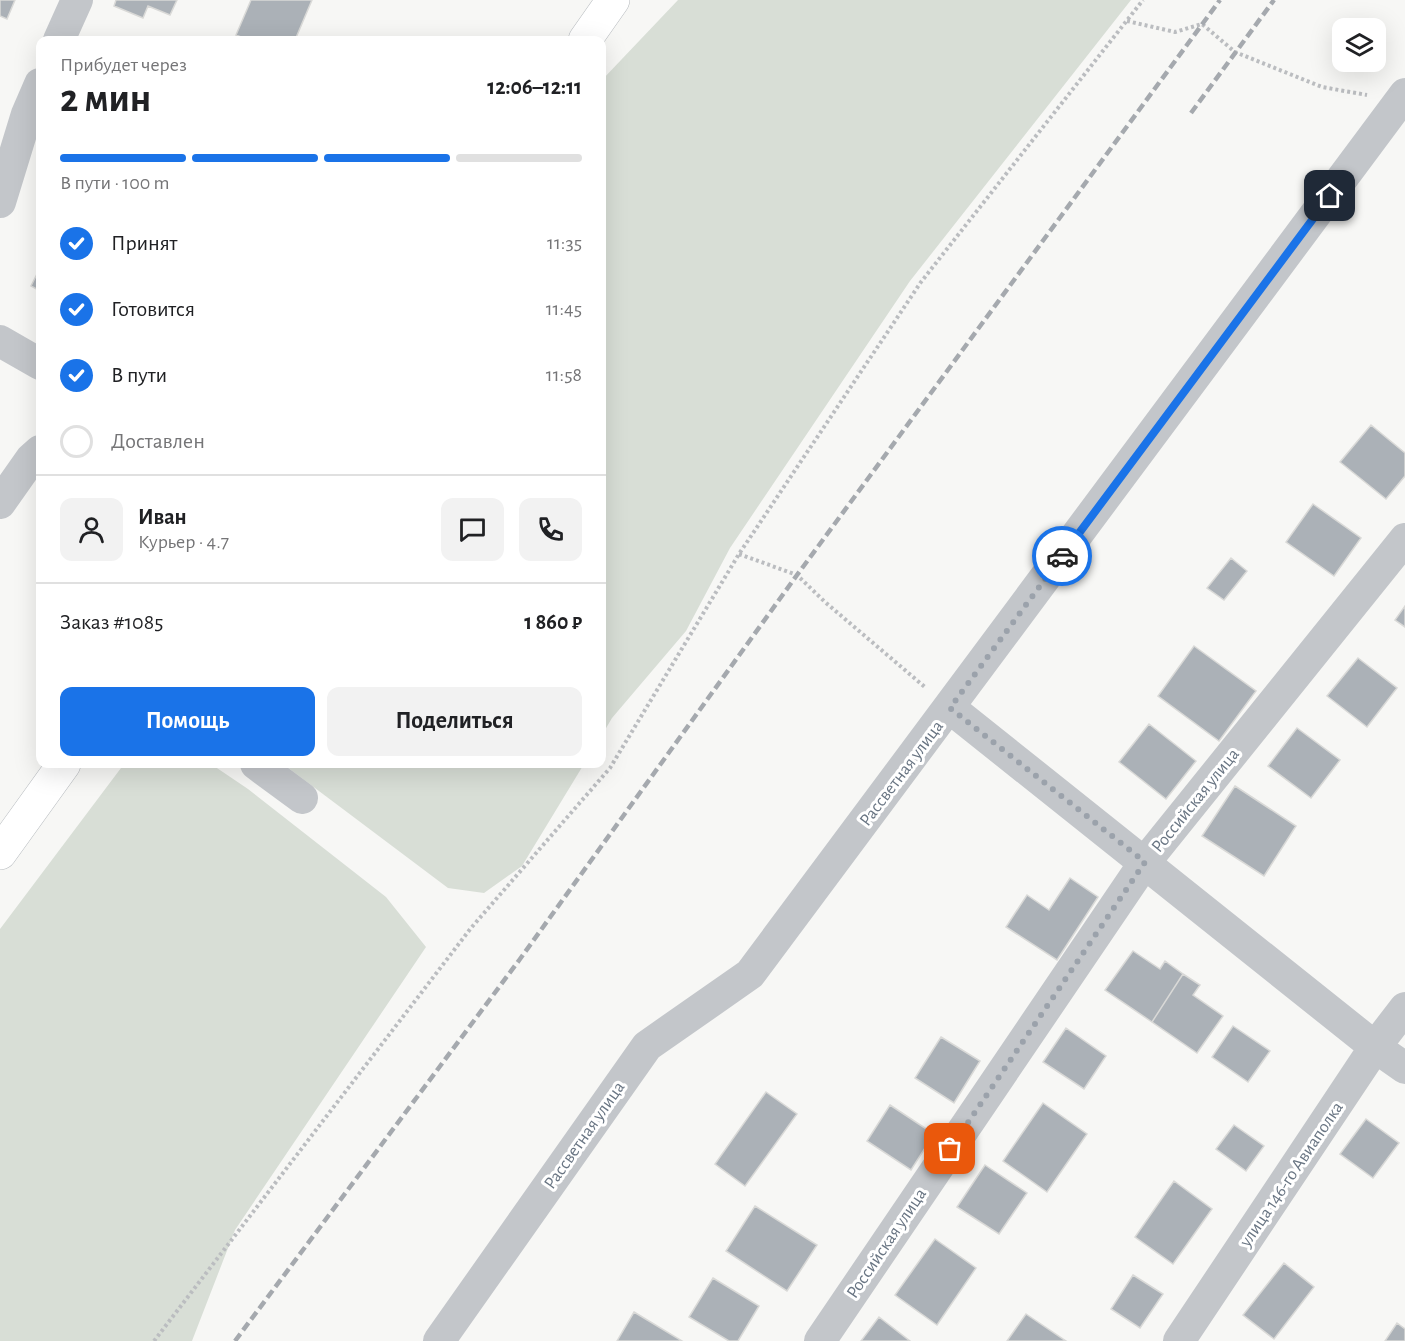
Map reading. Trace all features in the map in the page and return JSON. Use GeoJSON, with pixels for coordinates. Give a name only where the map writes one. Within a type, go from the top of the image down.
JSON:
{"type":"FeatureCollection","features":[{"type":"Feature","properties":{"kind":"street"},"geometry":{"type":"LineString","coordinates":[[61,36],[77,0]]}},
{"type":"Feature","properties":{"kind":"street"},"geometry":{"type":"LineString","coordinates":[[588,36],[613,0]]}},
{"type":"Feature","properties":{"kind":"street"},"geometry":{"type":"LineString","coordinates":[[0,202],[27,114],[36,93]]}},
{"type":"Feature","properties":{"kind":"street","name":"Рассветная улица"},"geometry":{"type":"LineString","coordinates":[[439,1341],[647,1046],[750,974],[1402,98]]}},
{"type":"Feature","properties":{"kind":"street"},"geometry":{"type":"LineString","coordinates":[[0,341],[36,362]]}},
{"type":"Feature","properties":{"kind":"street"},"geometry":{"type":"LineString","coordinates":[[0,503],[36,455]]}},
{"type":"Feature","properties":{"kind":"street","name":"Российская улица"},"geometry":{"type":"LineString","coordinates":[[820,1341],[1145,862],[1405,539]]}},
{"type":"Feature","properties":{"kind":"street"},"geometry":{"type":"LineString","coordinates":[[950,708],[1375,1047],[1405,1068]]}},
{"type":"Feature","properties":{"kind":"street"},"geometry":{"type":"LineString","coordinates":[[0,853],[61,768]]}},
{"type":"Feature","properties":{"kind":"street"},"geometry":{"type":"LineString","coordinates":[[261,768],[302,798]]}},
{"type":"Feature","properties":{"kind":"street","name":"улица 146-го Авиаполка"},"geometry":{"type":"LineString","coordinates":[[1179,1341],[1375,1047],[1405,1008]]}},
{"type":"Feature","properties":{"kind":"path"},"geometry":{"type":"LineString","coordinates":[[154,1341],[471,927],[610,768],[739,554],[921,282],[1143,0]]}},
{"type":"Feature","properties":{"kind":"path"},"geometry":{"type":"LineString","coordinates":[[1127,21],[1176,32],[1202,24],[1235,52],[1322,87],[1402,98]]}},
{"type":"Feature","properties":{"kind":"path"},"geometry":{"type":"LineString","coordinates":[[739,554],[797,575],[825,602],[950,708]]}},
{"type":"Feature","properties":{"kind":"shaded area"},"geometry":{"type":"Polygon","coordinates":[[[678,0],[1131,0],[910,281],[730,548],[686,631],[612,718],[606,728],[606,76],[678,0]]]}},
{"type":"Feature","properties":{"kind":"shaded area"},"geometry":{"type":"Polygon","coordinates":[[[121,768],[217,768],[248,789],[386,897],[426,947],[235,1230],[192,1341],[0,1341],[0,929],[121,768]]]}},
{"type":"Feature","properties":{"kind":"shaded area"},"geometry":{"type":"Polygon","coordinates":[[[288,768],[582,768],[522,866],[484,893],[448,888],[288,768]]]}},
{"type":"Feature","properties":{"kind":"building"},"geometry":{"type":"Polygon","coordinates":[[[0,0],[15,0],[7,19],[0,16],[0,0]]]}},
{"type":"Feature","properties":{"kind":"building"},"geometry":{"type":"Polygon","coordinates":[[[116,0],[177,0],[170,15],[148,6],[143,18],[114,6],[116,0]]]}},
{"type":"Feature","properties":{"kind":"building"},"geometry":{"type":"Polygon","coordinates":[[[251,0],[312,0],[297,36],[236,35],[251,0]]]}},
{"type":"Feature","properties":{"kind":"building"},"geometry":{"type":"Polygon","coordinates":[[[36,276],[36,289],[31,286],[36,276]]]}},
{"type":"Feature","properties":{"kind":"building"},"geometry":{"type":"Polygon","coordinates":[[[1371,425],[1405,453],[1405,476],[1386,499],[1340,462],[1371,425]]]}},
{"type":"Feature","properties":{"kind":"building"},"geometry":{"type":"Polygon","coordinates":[[[1313,504],[1361,538],[1334,576],[1286,542],[1313,504]]]}},
{"type":"Feature","properties":{"kind":"building"},"geometry":{"type":"Polygon","coordinates":[[[1231,558],[1247,571],[1224,600],[1207,588],[1231,558]]]}},
{"type":"Feature","properties":{"kind":"building"},"geometry":{"type":"Polygon","coordinates":[[[1405,606],[1405,627],[1395,620],[1405,606]]]}},
{"type":"Feature","properties":{"kind":"building"},"geometry":{"type":"Polygon","coordinates":[[[1194,646],[1256,691],[1219,741],[1158,696],[1194,646]]]}},
{"type":"Feature","properties":{"kind":"building"},"geometry":{"type":"Polygon","coordinates":[[[1358,658],[1397,688],[1367,727],[1327,696],[1358,658]]]}},
{"type":"Feature","properties":{"kind":"building"},"geometry":{"type":"Polygon","coordinates":[[[1149,724],[1196,761],[1166,799],[1119,762],[1149,724]]]}},
{"type":"Feature","properties":{"kind":"building"},"geometry":{"type":"Polygon","coordinates":[[[1297,728],[1340,760],[1311,798],[1268,766],[1297,728]]]}},
{"type":"Feature","properties":{"kind":"building"},"geometry":{"type":"Polygon","coordinates":[[[1235,786],[1296,826],[1264,876],[1202,836],[1235,786]]]}},
{"type":"Feature","properties":{"kind":"building"},"geometry":{"type":"Polygon","coordinates":[[[1070,878],[1098,897],[1057,960],[1006,927],[1027,895],[1049,910],[1070,878]]]}},
{"type":"Feature","properties":{"kind":"building"},"geometry":{"type":"Polygon","coordinates":[[[1133,951],[1160,969],[1165,961],[1183,974],[1152,1022],[1105,990],[1133,951]]]}},
{"type":"Feature","properties":{"kind":"building"},"geometry":{"type":"Polygon","coordinates":[[[1183,974],[1200,985],[1193,995],[1223,1016],[1197,1053],[1152,1022],[1183,974]]]}},
{"type":"Feature","properties":{"kind":"building"},"geometry":{"type":"Polygon","coordinates":[[[1233,1026],[1270,1051],[1248,1082],[1212,1057],[1233,1026]]]}},
{"type":"Feature","properties":{"kind":"building"},"geometry":{"type":"Polygon","coordinates":[[[1066,1028],[1106,1056],[1084,1089],[1043,1062],[1066,1028]]]}},
{"type":"Feature","properties":{"kind":"building"},"geometry":{"type":"Polygon","coordinates":[[[941,1037],[980,1061],[954,1103],[915,1078],[941,1037]]]}},
{"type":"Feature","properties":{"kind":"building"},"geometry":{"type":"Polygon","coordinates":[[[766,1092],[797,1114],[745,1186],[715,1164],[766,1092]]]}},
{"type":"Feature","properties":{"kind":"building"},"geometry":{"type":"Polygon","coordinates":[[[1043,1103],[1087,1134],[1047,1192],[1003,1161],[1043,1103]]]}},
{"type":"Feature","properties":{"kind":"building"},"geometry":{"type":"Polygon","coordinates":[[[890,1105],[934,1134],[911,1170],[867,1141],[890,1105]]]}},
{"type":"Feature","properties":{"kind":"building"},"geometry":{"type":"Polygon","coordinates":[[[1366,1119],[1399,1143],[1373,1178],[1340,1154],[1366,1119]]]}},
{"type":"Feature","properties":{"kind":"building"},"geometry":{"type":"Polygon","coordinates":[[[1234,1125],[1264,1146],[1246,1171],[1216,1149],[1234,1125]]]}},
{"type":"Feature","properties":{"kind":"building"},"geometry":{"type":"Polygon","coordinates":[[[985,1165],[1027,1193],[999,1234],[957,1207],[985,1165]]]}},
{"type":"Feature","properties":{"kind":"building"},"geometry":{"type":"Polygon","coordinates":[[[1174,1181],[1212,1209],[1173,1264],[1135,1237],[1174,1181]]]}},
{"type":"Feature","properties":{"kind":"building"},"geometry":{"type":"Polygon","coordinates":[[[755,1206],[817,1245],[787,1291],[726,1251],[755,1206]]]}},
{"type":"Feature","properties":{"kind":"building"},"geometry":{"type":"Polygon","coordinates":[[[935,1239],[976,1268],[937,1325],[895,1295],[935,1239]]]}},
{"type":"Feature","properties":{"kind":"building"},"geometry":{"type":"Polygon","coordinates":[[[1284,1263],[1314,1287],[1274,1339],[1243,1315],[1284,1263]]]}},
{"type":"Feature","properties":{"kind":"building"},"geometry":{"type":"Polygon","coordinates":[[[1133,1275],[1163,1294],[1140,1328],[1111,1309],[1133,1275]]]}},
{"type":"Feature","properties":{"kind":"building"},"geometry":{"type":"Polygon","coordinates":[[[713,1278],[759,1306],[738,1341],[729,1341],[689,1317],[713,1278]]]}},
{"type":"Feature","properties":{"kind":"building"},"geometry":{"type":"Polygon","coordinates":[[[634,1312],[682,1341],[617,1341],[634,1312]]]}},
{"type":"Feature","properties":{"kind":"building"},"geometry":{"type":"Polygon","coordinates":[[[1026,1314],[1066,1341],[1007,1341],[1026,1314]]]}},
{"type":"Feature","properties":{"kind":"building"},"geometry":{"type":"Polygon","coordinates":[[[879,1317],[910,1341],[861,1341],[879,1317]]]}},
{"type":"Feature","properties":{"kind":"building"},"geometry":{"type":"Polygon","coordinates":[[[1397,1323],[1405,1329],[1405,1341],[1385,1341],[1397,1323]]]}},
{"type":"Feature","properties":{"kind":"railway"},"geometry":{"type":"LineString","coordinates":[[235,1341],[520,959],[797,575],[1220,0]]}},
{"type":"Feature","properties":{"kind":"railway"},"geometry":{"type":"LineString","coordinates":[[1191,113],[1274,0]]}},
{"type":"Feature","properties":{"kind":"way so far"},"geometry":{"type":"LineString","coordinates":[[950,1149],[1145,862],[950,708],[1062,556]]}},
{"type":"Feature","properties":{"kind":"route"},"geometry":{"type":"LineString","coordinates":[[1062,556],[1330,196]]}}]}
